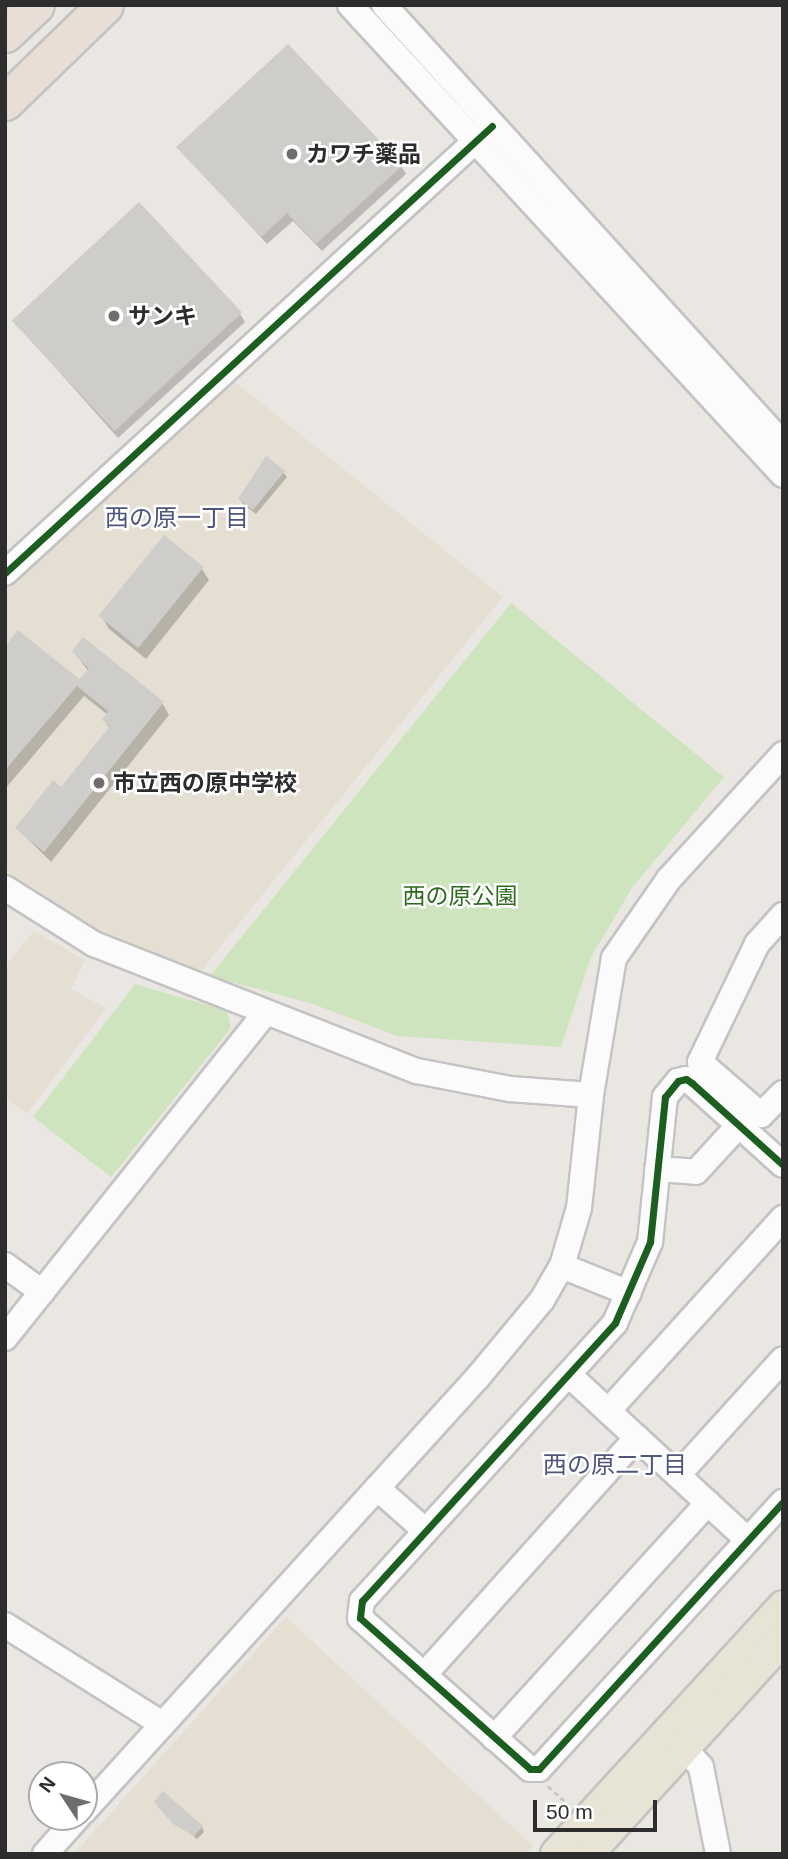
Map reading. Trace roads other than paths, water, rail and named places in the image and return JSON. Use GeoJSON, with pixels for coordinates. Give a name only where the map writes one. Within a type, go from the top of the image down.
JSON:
{"type":"FeatureCollection","features":[{"type":"Feature","properties":{"kind":"highway"},"geometry":{"type":"LineString","coordinates":[[5,34],[36,5]]}},
{"type":"Feature","properties":{"kind":"highway"},"geometry":{"type":"LineString","coordinates":[[5,102],[105,5]]}},
{"type":"Feature","properties":{"kind":"main road"},"geometry":{"type":"LineString","coordinates":[[556,1854],[783,1605]]}},
{"type":"Feature","properties":{"kind":"main road"},"geometry":{"type":"LineString","coordinates":[[588,1854],[783,1640]]}},
{"type":"Feature","properties":{"kind":"street"},"geometry":{"type":"LineString","coordinates":[[350,5],[483,133],[783,444]]}},
{"type":"Feature","properties":{"kind":"street"},"geometry":{"type":"LineString","coordinates":[[384,5],[483,133],[783,475]]}},
{"type":"Feature","properties":{"kind":"street"},"geometry":{"type":"LineString","coordinates":[[5,573],[483,133]]}},
{"type":"Feature","properties":{"kind":"street"},"geometry":{"type":"LineString","coordinates":[[98,1796],[513,1338],[562,1266],[579,1208],[591,1095],[608,979],[621,946],[669,879],[783,754]]}},
{"type":"Feature","properties":{"kind":"street"},"geometry":{"type":"LineString","coordinates":[[5,888],[94,944],[265,1013],[445,1080],[591,1095]]}},
{"type":"Feature","properties":{"kind":"street"},"geometry":{"type":"LineString","coordinates":[[783,915],[757,944],[700,1062],[761,1115],[783,1093]]}},
{"type":"Feature","properties":{"kind":"street"},"geometry":{"type":"LineString","coordinates":[[5,1338],[265,1013]]}},
{"type":"Feature","properties":{"kind":"street"},"geometry":{"type":"LineString","coordinates":[[783,1165],[692,1083],[686,1079],[678,1081],[665,1097],[650,1242],[615,1323],[426,1531],[359,1609],[360,1618],[530,1769],[538,1769],[783,1502]]}},
{"type":"Feature","properties":{"kind":"street"},"geometry":{"type":"LineString","coordinates":[[657,1169],[696,1172],[739,1125]]}},
{"type":"Feature","properties":{"kind":"street"},"geometry":{"type":"LineString","coordinates":[[608,1411],[783,1218]]}},
{"type":"Feature","properties":{"kind":"street"},"geometry":{"type":"LineString","coordinates":[[5,1265],[42,1293]]}},
{"type":"Feature","properties":{"kind":"street"},"geometry":{"type":"LineString","coordinates":[[562,1266],[629,1293]]}},
{"type":"Feature","properties":{"kind":"street"},"geometry":{"type":"LineString","coordinates":[[677,1475],[783,1359]]}},
{"type":"Feature","properties":{"kind":"street"},"geometry":{"type":"LineString","coordinates":[[569,1375],[748,1540]]}},
{"type":"Feature","properties":{"kind":"street"},"geometry":{"type":"LineString","coordinates":[[424,1675],[637,1438]]}},
{"type":"Feature","properties":{"kind":"street"},"geometry":{"type":"LineString","coordinates":[[377,1488],[426,1531]]}},
{"type":"Feature","properties":{"kind":"street"},"geometry":{"type":"LineString","coordinates":[[494,1738],[708,1503]]}},
{"type":"Feature","properties":{"kind":"street"},"geometry":{"type":"LineString","coordinates":[[5,1625],[163,1724]]}},
{"type":"Feature","properties":{"kind":"street"},"geometry":{"type":"LineString","coordinates":[[684,1748],[701,1768],[718,1854]]}},
{"type":"Feature","properties":{"kind":"street"},"geometry":{"type":"LineString","coordinates":[[45,1854],[66,1831]]}},
{"type":"Feature","properties":{"kind":"place","name":"カワチ薬品"},"geometry":{"type":"Point","coordinates":[292,154]}},
{"type":"Feature","properties":{"kind":"place","name":"サンキ"},"geometry":{"type":"Point","coordinates":[114,316]}},
{"type":"Feature","properties":{"kind":"place","name":"市立西の原中学校"},"geometry":{"type":"Point","coordinates":[99,783]}},
{"type":"Feature","properties":{"kind":"district","name":"西の原一丁目"},"geometry":{"type":"Point","coordinates":[177,518]}},
{"type":"Feature","properties":{"kind":"district","name":"西の原二丁目"},"geometry":{"type":"Point","coordinates":[615,1465]}},
{"type":"Feature","properties":{"kind":"park label","name":"西の原公園"},"geometry":{"type":"Point","coordinates":[460,896]}}]}
